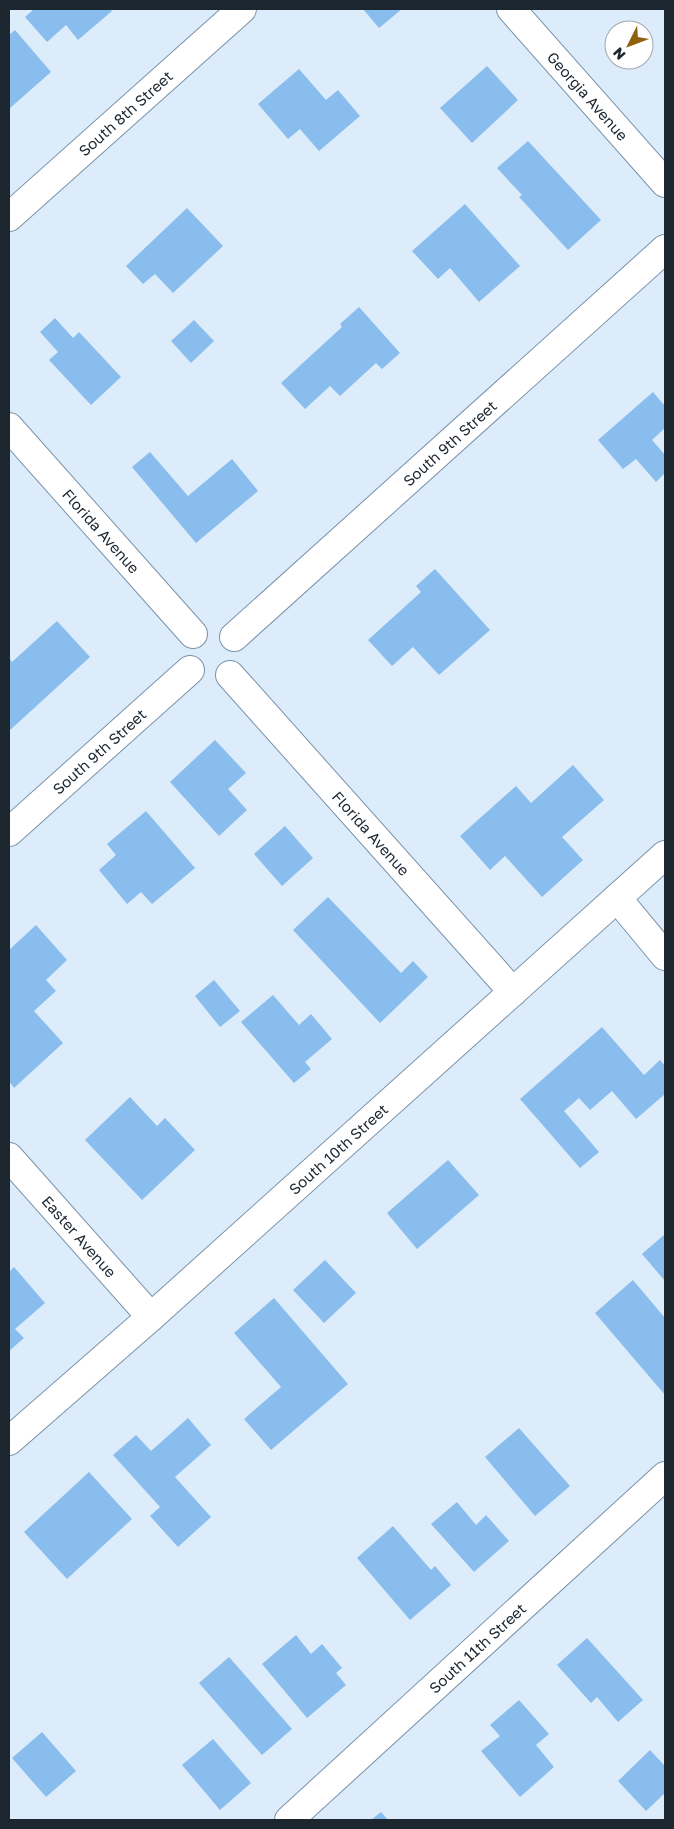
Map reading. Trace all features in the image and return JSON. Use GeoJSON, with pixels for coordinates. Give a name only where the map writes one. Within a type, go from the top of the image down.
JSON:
{"type":"FeatureCollection","features":[{"type":"Feature","properties":{"kind":"street","name":"South 8th Street"},"geometry":{"type":"LineString","coordinates":[[9,216],[242,9]]}},
{"type":"Feature","properties":{"kind":"street","name":"Georgia Avenue"},"geometry":{"type":"LineString","coordinates":[[511,9],[665,183]]}},
{"type":"Feature","properties":{"kind":"street","name":"South 9th Street"},"geometry":{"type":"LineString","coordinates":[[234,637],[665,249]]}},
{"type":"Feature","properties":{"kind":"street","name":"Florida Avenue"},"geometry":{"type":"LineString","coordinates":[[9,426],[193,634]]}},
{"type":"Feature","properties":{"kind":"street"},"geometry":{"type":"LineString","coordinates":[[212,626],[220,627],[234,637],[240,654],[239,662],[230,675],[222,680],[212,681],[196,676],[190,670],[185,654],[186,646],[193,634],[204,627],[212,626]]}},
{"type":"Feature","properties":{"kind":"street","name":"South 9th Street"},"geometry":{"type":"LineString","coordinates":[[9,832],[190,670]]}},
{"type":"Feature","properties":{"kind":"street","name":"Florida Avenue"},"geometry":{"type":"LineString","coordinates":[[230,675],[513,992]]}},
{"type":"Feature","properties":{"kind":"street","name":"South 10th Street"},"geometry":{"type":"LineString","coordinates":[[9,1441],[151,1317],[665,855]]}},
{"type":"Feature","properties":{"kind":"street"},"geometry":{"type":"LineString","coordinates":[[617,898],[665,956]]}},
{"type":"Feature","properties":{"kind":"street","name":"Easter Avenue"},"geometry":{"type":"LineString","coordinates":[[9,1157],[151,1317]]}},
{"type":"Feature","properties":{"kind":"street","name":"South 11th Street"},"geometry":{"type":"LineString","coordinates":[[289,1820],[665,1476]]}},
{"type":"Feature","properties":{"kind":"building"},"geometry":{"type":"Polygon","coordinates":[[[34,9],[110,9],[112,11],[78,40],[66,25],[47,42],[25,17],[34,9]]]}},
{"type":"Feature","properties":{"kind":"building"},"geometry":{"type":"Polygon","coordinates":[[[363,9],[402,9],[379,28],[363,9]]]}},
{"type":"Feature","properties":{"kind":"building"},"geometry":{"type":"Polygon","coordinates":[[[15,30],[51,72],[9,109],[9,35],[15,30]]]}},
{"type":"Feature","properties":{"kind":"building"},"geometry":{"type":"Polygon","coordinates":[[[487,66],[518,100],[472,143],[440,108],[487,66]]]}},
{"type":"Feature","properties":{"kind":"building"},"geometry":{"type":"Polygon","coordinates":[[[299,69],[326,100],[338,90],[360,116],[319,151],[300,129],[288,139],[258,104],[299,69]]]}},
{"type":"Feature","properties":{"kind":"building"},"geometry":{"type":"Polygon","coordinates":[[[528,141],[601,220],[568,250],[519,197],[522,195],[497,168],[528,141]]]}},
{"type":"Feature","properties":{"kind":"building"},"geometry":{"type":"Polygon","coordinates":[[[465,204],[520,266],[479,302],[450,268],[438,279],[412,251],[465,204]]]}},
{"type":"Feature","properties":{"kind":"building"},"geometry":{"type":"Polygon","coordinates":[[[187,208],[223,246],[173,293],[155,274],[143,284],[126,266],[187,208]]]}},
{"type":"Feature","properties":{"kind":"building"},"geometry":{"type":"Polygon","coordinates":[[[359,307],[400,353],[382,369],[376,363],[340,396],[330,386],[305,409],[281,383],[342,327],[340,324],[359,307]]]}},
{"type":"Feature","properties":{"kind":"building"},"geometry":{"type":"Polygon","coordinates":[[[55,318],[73,338],[79,332],[121,377],[91,405],[49,360],[58,352],[40,332],[55,318]]]}},
{"type":"Feature","properties":{"kind":"building"},"geometry":{"type":"Polygon","coordinates":[[[194,320],[214,341],[191,363],[171,341],[194,320]]]}},
{"type":"Feature","properties":{"kind":"building"},"geometry":{"type":"Polygon","coordinates":[[[653,392],[665,406],[665,428],[652,440],[665,455],[665,473],[656,482],[636,459],[623,469],[598,440],[653,392]]]}},
{"type":"Feature","properties":{"kind":"building"},"geometry":{"type":"Polygon","coordinates":[[[150,452],[188,496],[232,459],[258,491],[196,543],[132,467],[150,452]]]}},
{"type":"Feature","properties":{"kind":"building"},"geometry":{"type":"Polygon","coordinates":[[[435,569],[490,630],[439,675],[413,647],[392,666],[368,640],[421,592],[416,586],[435,569]]]}},
{"type":"Feature","properties":{"kind":"building"},"geometry":{"type":"Polygon","coordinates":[[[57,621],[90,657],[9,731],[9,658],[12,662],[57,621]]]}},
{"type":"Feature","properties":{"kind":"building"},"geometry":{"type":"Polygon","coordinates":[[[215,740],[246,773],[228,789],[247,810],[219,836],[170,782],[215,740]]]}},
{"type":"Feature","properties":{"kind":"building"},"geometry":{"type":"Polygon","coordinates":[[[573,765],[604,800],[562,837],[583,860],[542,897],[505,856],[490,870],[460,836],[516,786],[531,803],[573,765]]]}},
{"type":"Feature","properties":{"kind":"building"},"geometry":{"type":"Polygon","coordinates":[[[146,811],[195,868],[152,904],[141,892],[127,904],[99,870],[116,855],[107,844],[146,811]]]}},
{"type":"Feature","properties":{"kind":"building"},"geometry":{"type":"Polygon","coordinates":[[[285,826],[313,858],[282,886],[254,854],[285,826]]]}},
{"type":"Feature","properties":{"kind":"building"},"geometry":{"type":"Polygon","coordinates":[[[328,897],[401,973],[413,961],[428,977],[380,1023],[293,930],[328,897]]]}},
{"type":"Feature","properties":{"kind":"building"},"geometry":{"type":"Polygon","coordinates":[[[36,925],[67,960],[46,980],[56,991],[34,1011],[63,1043],[14,1088],[9,1081],[9,950],[36,925]]]}},
{"type":"Feature","properties":{"kind":"building"},"geometry":{"type":"Polygon","coordinates":[[[214,980],[240,1011],[220,1027],[195,996],[214,980]]]}},
{"type":"Feature","properties":{"kind":"building"},"geometry":{"type":"Polygon","coordinates":[[[273,995],[299,1025],[311,1014],[332,1039],[305,1062],[311,1069],[294,1083],[241,1022],[273,995]]]}},
{"type":"Feature","properties":{"kind":"building"},"geometry":{"type":"Polygon","coordinates":[[[602,1027],[644,1075],[660,1060],[665,1066],[665,1094],[636,1119],[612,1091],[590,1110],[579,1098],[564,1111],[599,1152],[580,1168],[520,1099],[602,1027]]]}},
{"type":"Feature","properties":{"kind":"building"},"geometry":{"type":"Polygon","coordinates":[[[130,1097],[157,1126],[165,1118],[195,1150],[142,1200],[85,1140],[130,1097]]]}},
{"type":"Feature","properties":{"kind":"building"},"geometry":{"type":"Polygon","coordinates":[[[448,1160],[479,1195],[417,1249],[387,1213],[448,1160]]]}},
{"type":"Feature","properties":{"kind":"building"},"geometry":{"type":"Polygon","coordinates":[[[665,1234],[665,1281],[642,1254],[665,1234]]]}},
{"type":"Feature","properties":{"kind":"building"},"geometry":{"type":"Polygon","coordinates":[[[325,1260],[356,1293],[324,1323],[293,1290],[325,1260]]]}},
{"type":"Feature","properties":{"kind":"building"},"geometry":{"type":"Polygon","coordinates":[[[14,1267],[45,1303],[15,1329],[24,1338],[9,1351],[9,1272],[14,1267]]]}},
{"type":"Feature","properties":{"kind":"building"},"geometry":{"type":"Polygon","coordinates":[[[633,1280],[665,1318],[665,1395],[595,1313],[633,1280]]]}},
{"type":"Feature","properties":{"kind":"building"},"geometry":{"type":"Polygon","coordinates":[[[274,1298],[348,1384],[271,1450],[244,1419],[281,1387],[234,1333],[274,1298]]]}},
{"type":"Feature","properties":{"kind":"building"},"geometry":{"type":"Polygon","coordinates":[[[188,1418],[211,1445],[175,1477],[211,1517],[178,1547],[150,1516],[160,1507],[113,1455],[136,1435],[151,1451],[188,1418]]]}},
{"type":"Feature","properties":{"kind":"building"},"geometry":{"type":"Polygon","coordinates":[[[519,1428],[570,1486],[535,1516],[485,1457],[519,1428]]]}},
{"type":"Feature","properties":{"kind":"building"},"geometry":{"type":"Polygon","coordinates":[[[89,1472],[132,1519],[67,1579],[24,1532],[89,1472]]]}},
{"type":"Feature","properties":{"kind":"building"},"geometry":{"type":"Polygon","coordinates":[[[457,1502],[476,1525],[486,1515],[509,1541],[474,1572],[431,1524],[457,1502]]]}},
{"type":"Feature","properties":{"kind":"building"},"geometry":{"type":"Polygon","coordinates":[[[393,1526],[431,1570],[435,1566],[451,1585],[410,1620],[357,1558],[393,1526]]]}},
{"type":"Feature","properties":{"kind":"building"},"geometry":{"type":"Polygon","coordinates":[[[296,1635],[311,1654],[322,1644],[342,1668],[336,1673],[346,1685],[307,1718],[262,1664],[296,1635]]]}},
{"type":"Feature","properties":{"kind":"building"},"geometry":{"type":"Polygon","coordinates":[[[587,1638],[643,1700],[618,1722],[597,1697],[591,1703],[557,1665],[587,1638]]]}},
{"type":"Feature","properties":{"kind":"building"},"geometry":{"type":"Polygon","coordinates":[[[229,1657],[292,1729],[262,1755],[199,1683],[229,1657]]]}},
{"type":"Feature","properties":{"kind":"building"},"geometry":{"type":"Polygon","coordinates":[[[519,1700],[549,1734],[536,1745],[554,1767],[520,1797],[481,1751],[500,1736],[490,1725],[519,1700]]]}},
{"type":"Feature","properties":{"kind":"building"},"geometry":{"type":"Polygon","coordinates":[[[42,1732],[76,1771],[46,1797],[12,1758],[42,1732]]]}},
{"type":"Feature","properties":{"kind":"building"},"geometry":{"type":"Polygon","coordinates":[[[213,1739],[251,1783],[220,1810],[182,1765],[213,1739]]]}},
{"type":"Feature","properties":{"kind":"building"},"geometry":{"type":"Polygon","coordinates":[[[650,1750],[665,1766],[665,1793],[646,1811],[618,1781],[650,1750]]]}},
{"type":"Feature","properties":{"kind":"building"},"geometry":{"type":"Polygon","coordinates":[[[381,1812],[388,1820],[371,1820],[381,1812]]]}}]}
